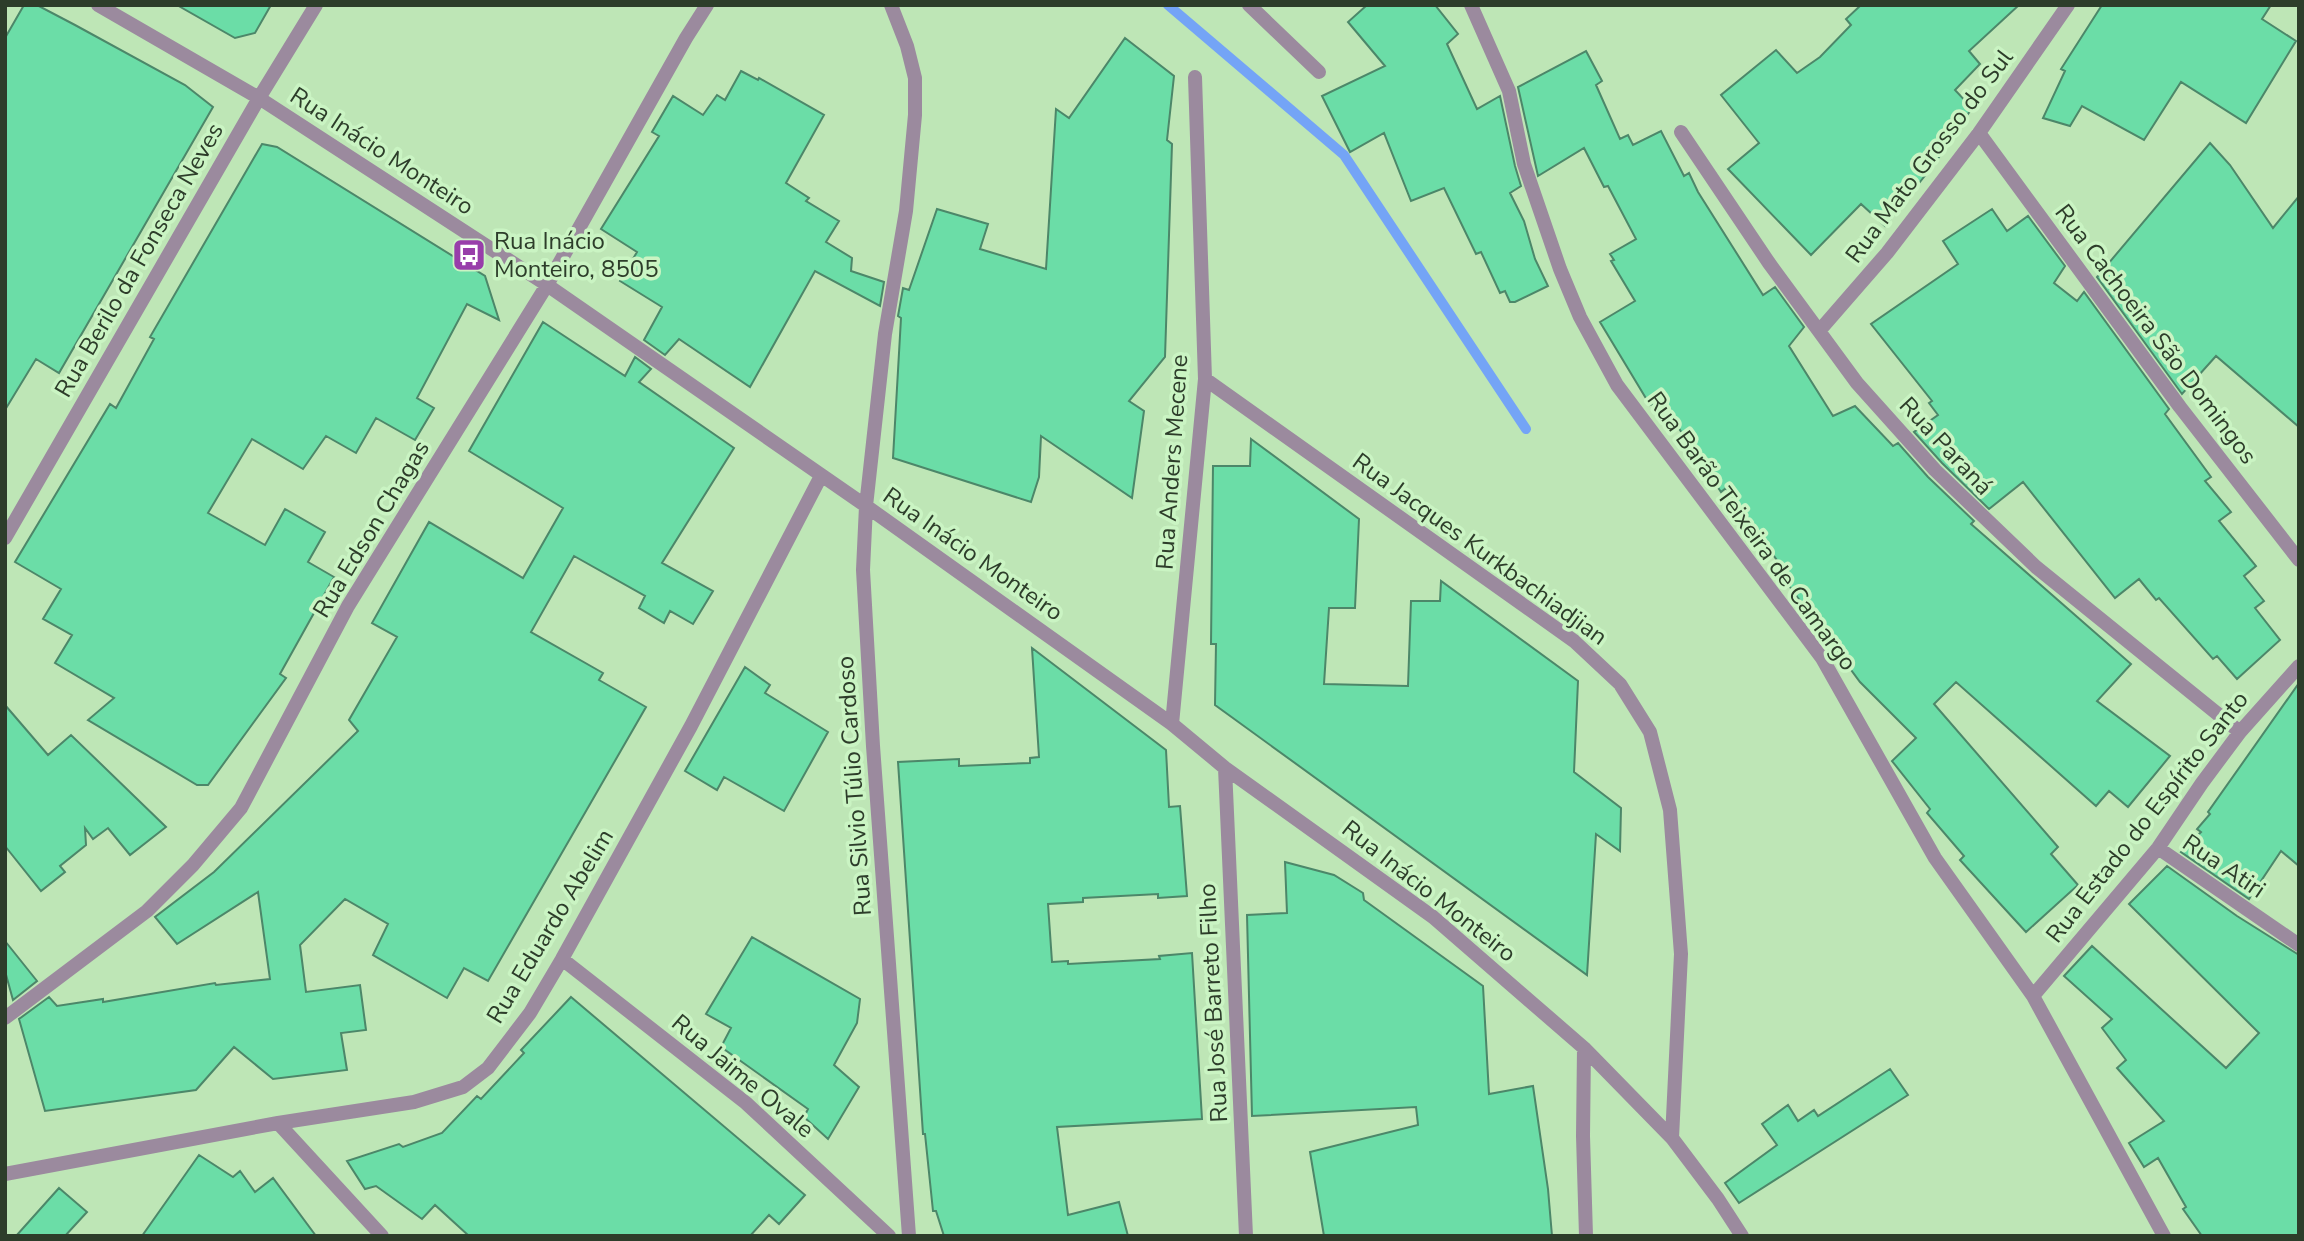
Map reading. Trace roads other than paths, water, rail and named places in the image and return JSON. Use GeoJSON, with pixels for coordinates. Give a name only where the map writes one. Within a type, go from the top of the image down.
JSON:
{"type":"FeatureCollection","features":[{"type":"Feature","properties":{"kind":"street","name":"Rua Inácio Monteiro"},"geometry":{"type":"LineString","coordinates":[[98,5],[259,98],[547,285],[866,506],[1172,724],[1225,768],[1433,917],[1584,1048],[1672,1138],[1742,1236]]}},
{"type":"Feature","properties":{"kind":"street","name":"Rua Berilo da Fonseca Neves"},"geometry":{"type":"LineString","coordinates":[[5,538],[259,98],[316,5]]}},
{"type":"Feature","properties":{"kind":"street","name":"Rua Edson Chagas"},"geometry":{"type":"LineString","coordinates":[[5,1018],[147,911],[194,865],[241,808],[348,606],[547,285],[686,38],[708,5]]}},
{"type":"Feature","properties":{"kind":"street","name":"Rua Silvio Túlio Cardoso"},"geometry":{"type":"LineString","coordinates":[[891,5],[907,46],[915,78],[915,115],[906,211],[885,334],[866,506],[863,570],[909,1236]]}},
{"type":"Feature","properties":{"kind":"street"},"geometry":{"type":"LineString","coordinates":[[1250,5],[1319,72]]}},
{"type":"Feature","properties":{"kind":"street","name":"Rua Barão Teixeira de Camargo"},"geometry":{"type":"LineString","coordinates":[[1471,5],[1508,92],[1524,164],[1560,269],[1580,317],[1617,385],[1822,658],[1935,858],[2033,996],[2164,1236]]}},
{"type":"Feature","properties":{"kind":"street","name":"Rua Mato Grosso do Sul"},"geometry":{"type":"LineString","coordinates":[[1820,330],[1887,253],[1979,134],[2068,5]]}},
{"type":"Feature","properties":{"kind":"street","name":"Rua Anders Mecene"},"geometry":{"type":"LineString","coordinates":[[1172,724],[1205,379],[1195,77]]}},
{"type":"Feature","properties":{"kind":"street","name":"Rua Paraná"},"geometry":{"type":"LineString","coordinates":[[1681,132],[1769,263],[1857,383],[1935,470],[2036,568],[2240,732]]}},
{"type":"Feature","properties":{"kind":"street","name":"Rua Cachoeira São Domingos"},"geometry":{"type":"LineString","coordinates":[[1979,134],[2180,407],[2299,560]]}},
{"type":"Feature","properties":{"kind":"street","name":"Rua Jacques Kurkbachiadjian"},"geometry":{"type":"LineString","coordinates":[[1205,379],[1574,641],[1620,684],[1650,732],[1670,810],[1681,954],[1672,1138]]}},
{"type":"Feature","properties":{"kind":"street","name":"Rua Eduardo Abelim"},"geometry":{"type":"LineString","coordinates":[[5,1174],[278,1123],[414,1102],[463,1087],[488,1068],[530,1013],[562,959],[691,726],[821,476]]}},
{"type":"Feature","properties":{"kind":"street","name":"Rua Estado do Espírito Santo"},"geometry":{"type":"LineString","coordinates":[[2033,996],[2158,848],[2240,732],[2299,666]]}},
{"type":"Feature","properties":{"kind":"street","name":"Rua José Barreto Filho"},"geometry":{"type":"LineString","coordinates":[[1225,768],[1246,1236]]}},
{"type":"Feature","properties":{"kind":"street","name":"Rua Atiri"},"geometry":{"type":"LineString","coordinates":[[2158,848],[2299,946]]}},
{"type":"Feature","properties":{"kind":"street","name":"Rua Jaime Ovale"},"geometry":{"type":"LineString","coordinates":[[562,959],[746,1103],[890,1236]]}},
{"type":"Feature","properties":{"kind":"street"},"geometry":{"type":"LineString","coordinates":[[1584,1048],[1586,1236]]}},
{"type":"Feature","properties":{"kind":"street"},"geometry":{"type":"LineString","coordinates":[[278,1123],[382,1236]]}},
{"type":"Feature","properties":{"kind":"waterway"},"geometry":{"type":"LineString","coordinates":[[1168,5],[1344,155],[1526,429]]}},
{"type":"Feature","properties":{"kind":"place","name":"Rua Inácio Monteiro, 8505"},"geometry":{"type":"Point","coordinates":[469,255]}}]}
